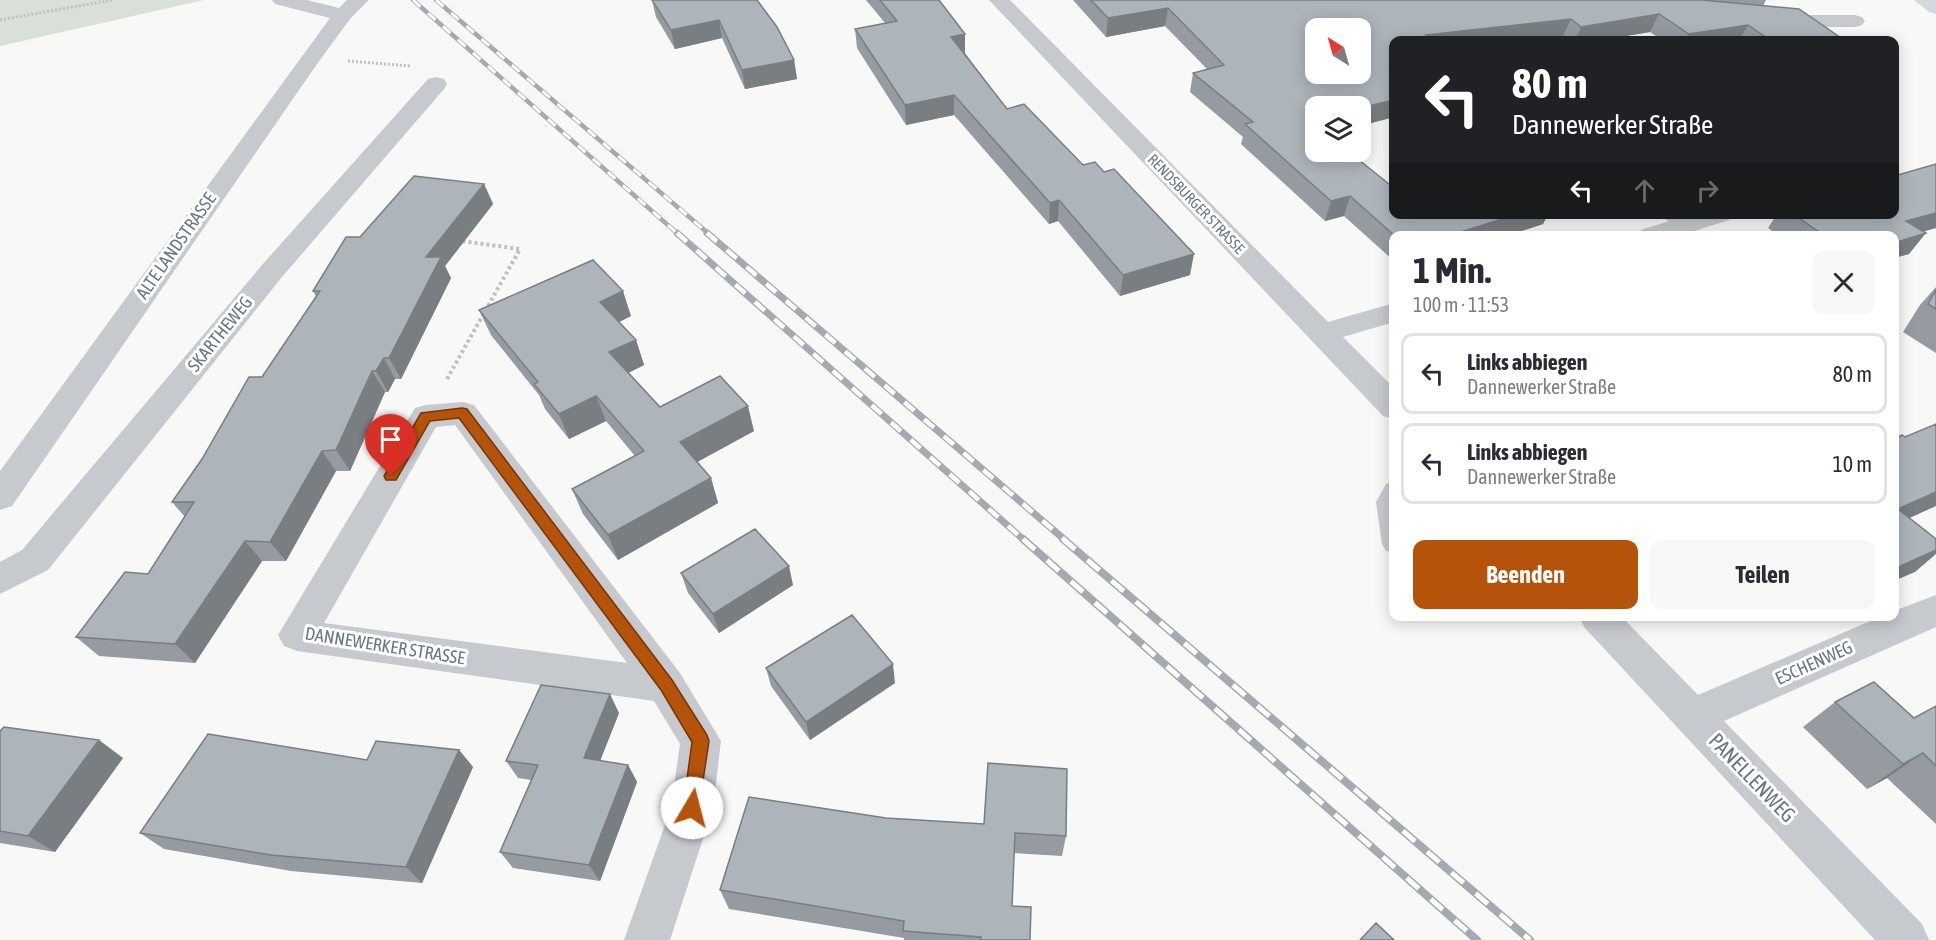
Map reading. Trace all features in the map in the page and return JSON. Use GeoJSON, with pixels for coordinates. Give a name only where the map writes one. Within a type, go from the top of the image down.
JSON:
{"type":"FeatureCollection","features":[{"type":"Feature","properties":{"kind":"main road"},"geometry":{"type":"LineString","coordinates":[[1924,0],[1936,8]]}},
{"type":"Feature","properties":{"kind":"street"},"geometry":{"type":"LineString","coordinates":[[282,0],[351,7]]}},
{"type":"Feature","properties":{"kind":"street","name":"RENDSBURGER STRASSE"},"geometry":{"type":"LineString","coordinates":[[999,0],[1389,403]]}},
{"type":"Feature","properties":{"kind":"street","name":"ALTE LANDSTRASSE"},"geometry":{"type":"LineString","coordinates":[[0,497],[309,58],[351,7]]}},
{"type":"Feature","properties":{"kind":"street"},"geometry":{"type":"LineString","coordinates":[[1747,16],[1804,21],[1855,21]]}},
{"type":"Feature","properties":{"kind":"street","name":"SKARTHEWEG"},"geometry":{"type":"LineString","coordinates":[[0,579],[35,560],[272,271],[436,84]]}},
{"type":"Feature","properties":{"kind":"street"},"geometry":{"type":"LineString","coordinates":[[1658,231],[1676,220]]}},
{"type":"Feature","properties":{"kind":"street"},"geometry":{"type":"LineString","coordinates":[[1321,334],[1389,314]]}},
{"type":"Feature","properties":{"kind":"street"},"geometry":{"type":"LineString","coordinates":[[426,416],[462,413],[666,685],[701,741],[692,808],[647,940]]}},
{"type":"Feature","properties":{"kind":"street","name":"DANNEWERKER STRASSE"},"geometry":{"type":"LineString","coordinates":[[426,416],[297,635],[666,685]]}},
{"type":"Feature","properties":{"kind":"street","name":"ESCHENWEG"},"geometry":{"type":"LineString","coordinates":[[1693,716],[1936,610]]}},
{"type":"Feature","properties":{"kind":"street","name":"PANELLENWEG"},"geometry":{"type":"LineString","coordinates":[[1602,621],[1906,940]]}},
{"type":"Feature","properties":{"kind":"path"},"geometry":{"type":"LineString","coordinates":[[0,20],[112,0]]}},
{"type":"Feature","properties":{"kind":"path"},"geometry":{"type":"LineString","coordinates":[[309,58],[410,66],[431,71],[436,84]]}},
{"type":"Feature","properties":{"kind":"path"},"geometry":{"type":"LineString","coordinates":[[426,416],[520,249],[452,240]]}},
{"type":"Feature","properties":{"kind":"shaded area"},"geometry":{"type":"Polygon","coordinates":[[[0,0],[204,0],[0,46],[0,0]]]}},
{"type":"Feature","properties":{"kind":"building"},"geometry":{"type":"Polygon","coordinates":[[[652,0],[757,0],[777,27],[794,60],[742,70],[719,20],[671,30],[652,0]]]}},
{"type":"Feature","properties":{"kind":"building"},"geometry":{"type":"Polygon","coordinates":[[[880,0],[939,0],[965,34],[951,37],[1007,109],[1024,104],[1083,165],[1095,162],[1104,172],[1114,169],[1194,254],[1123,275],[1059,200],[1050,203],[954,95],[905,105],[855,29],[897,21],[880,0]]]}},
{"type":"Feature","properties":{"kind":"building"},"geometry":{"type":"Polygon","coordinates":[[[1091,0],[1702,0],[1799,9],[1838,36],[1764,36],[1748,25],[1689,34],[1659,14],[1581,27],[1571,19],[1427,36],[1389,36],[1389,101],[1371,105],[1371,96],[1305,96],[1305,162],[1362,162],[1389,184],[1389,219],[1502,219],[1464,231],[1389,231],[1350,196],[1331,201],[1245,124],[1253,122],[1193,73],[1224,65],[1168,8],[1108,18],[1091,0]]]}},
{"type":"Feature","properties":{"kind":"building"},"geometry":{"type":"Polygon","coordinates":[[[1936,164],[1936,213],[1906,221],[1926,233],[1899,241],[1899,231],[1818,231],[1800,219],[1899,219],[1899,175],[1936,164]]]}},
{"type":"Feature","properties":{"kind":"building"},"geometry":{"type":"Polygon","coordinates":[[[414,176],[484,184],[426,257],[441,257],[389,358],[384,358],[376,371],[372,371],[336,450],[322,451],[270,542],[245,541],[175,644],[76,637],[125,572],[148,574],[194,502],[172,502],[202,459],[249,377],[262,377],[320,291],[313,291],[346,237],[360,237],[414,176]]]}},
{"type":"Feature","properties":{"kind":"building"},"geometry":{"type":"Polygon","coordinates":[[[593,260],[623,291],[600,302],[636,340],[609,352],[660,407],[720,376],[748,406],[680,442],[711,478],[608,535],[572,489],[644,451],[596,396],[559,414],[534,384],[538,382],[479,310],[593,260]]]}},
{"type":"Feature","properties":{"kind":"building"},"geometry":{"type":"Polygon","coordinates":[[[1936,290],[1936,309],[1928,304],[1936,290]]]}},
{"type":"Feature","properties":{"kind":"building"},"geometry":{"type":"Polygon","coordinates":[[[1936,424],[1936,492],[1899,509],[1899,437],[1902,435],[1905,437],[1936,424]]]}},
{"type":"Feature","properties":{"kind":"building"},"geometry":{"type":"Polygon","coordinates":[[[1899,510],[1936,539],[1936,550],[1899,567],[1899,510]]]}},
{"type":"Feature","properties":{"kind":"building"},"geometry":{"type":"Polygon","coordinates":[[[755,529],[789,566],[713,614],[681,573],[755,529]]]}},
{"type":"Feature","properties":{"kind":"building"},"geometry":{"type":"Polygon","coordinates":[[[852,615],[893,664],[806,722],[766,668],[852,615]]]}},
{"type":"Feature","properties":{"kind":"building"},"geometry":{"type":"Polygon","coordinates":[[[1874,682],[1914,718],[1936,706],[1936,766],[1923,753],[1903,764],[1835,702],[1874,682]]]}},
{"type":"Feature","properties":{"kind":"building"},"geometry":{"type":"Polygon","coordinates":[[[541,685],[610,694],[584,758],[628,765],[589,865],[500,852],[538,765],[506,761],[541,685]]]}},
{"type":"Feature","properties":{"kind":"building"},"geometry":{"type":"Polygon","coordinates":[[[4,727],[99,740],[28,836],[0,831],[0,731],[4,727]]]}},
{"type":"Feature","properties":{"kind":"building"},"geometry":{"type":"Polygon","coordinates":[[[208,734],[367,760],[376,741],[459,750],[406,867],[271,855],[140,833],[208,734]]]}},
{"type":"Feature","properties":{"kind":"building"},"geometry":{"type":"Polygon","coordinates":[[[988,763],[1067,769],[1066,836],[1015,833],[1012,906],[1031,907],[1030,940],[981,940],[981,937],[903,931],[904,921],[720,890],[749,797],[886,818],[984,824],[988,763]]]}},
{"type":"Feature","properties":{"kind":"building"},"geometry":{"type":"Polygon","coordinates":[[[1376,923],[1394,940],[1360,940],[1376,923]]]}},
{"type":"Feature","properties":{"kind":"railway"},"geometry":{"type":"LineString","coordinates":[[413,0],[678,234]]}},
{"type":"Feature","properties":{"kind":"railway"},"geometry":{"type":"LineString","coordinates":[[436,0],[709,234]]}},
{"type":"Feature","properties":{"kind":"railway"},"geometry":{"type":"LineString","coordinates":[[677,233],[1024,540]]}},
{"type":"Feature","properties":{"kind":"railway"},"geometry":{"type":"LineString","coordinates":[[707,233],[1065,540]]}},
{"type":"Feature","properties":{"kind":"railway"},"geometry":{"type":"LineString","coordinates":[[1023,539],[1477,940]]}},
{"type":"Feature","properties":{"kind":"railway"},"geometry":{"type":"LineString","coordinates":[[1063,539],[1530,940]]}},
{"type":"Feature","properties":{"kind":"route"},"geometry":{"type":"LineString","coordinates":[[391,476],[426,416],[462,413],[666,685],[701,741],[692,808]]}}]}
